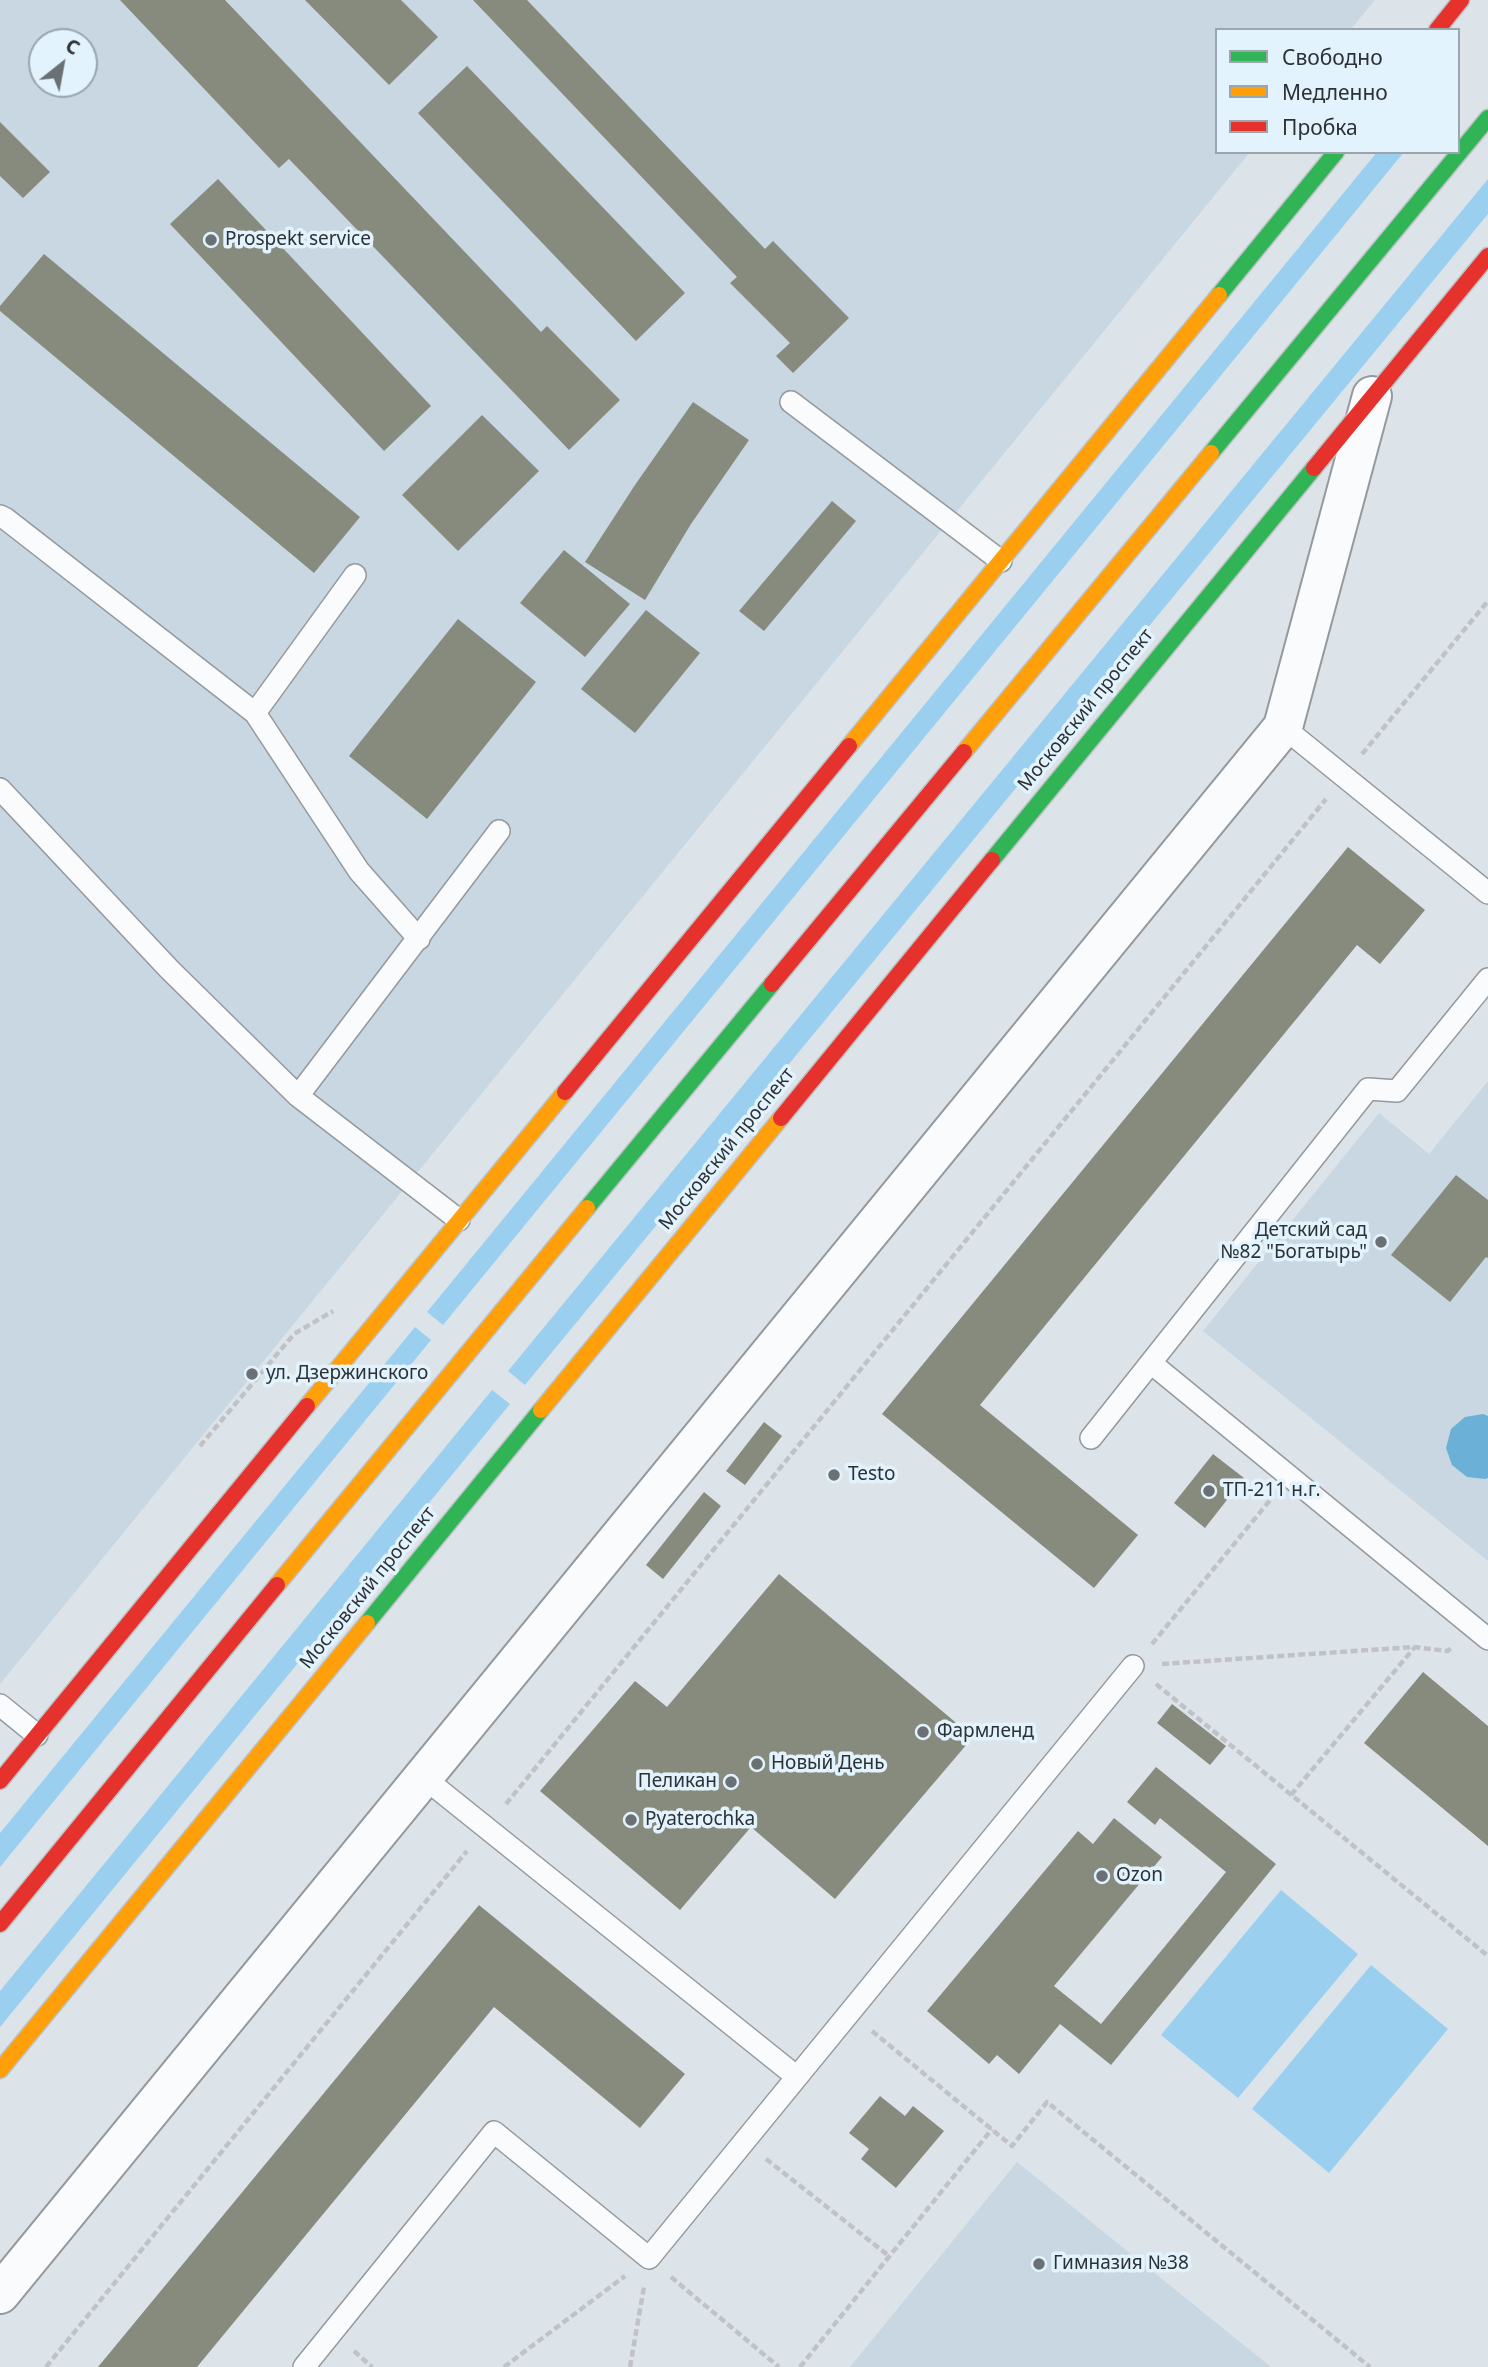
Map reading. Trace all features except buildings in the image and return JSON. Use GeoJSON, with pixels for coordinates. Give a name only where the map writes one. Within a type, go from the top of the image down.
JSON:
{"type":"FeatureCollection","features":[{"type":"Feature","properties":{"kind":"main road"},"geometry":{"type":"LineString","coordinates":[[1439,28],[1461,0]]}},
{"type":"Feature","properties":{"kind":"main road"},"geometry":{"type":"LineString","coordinates":[[1460,152],[1488,118]]}},
{"type":"Feature","properties":{"kind":"main road"},"geometry":{"type":"LineString","coordinates":[[0,1780],[1334,154]]}},
{"type":"Feature","properties":{"kind":"main road"},"geometry":{"type":"LineString","coordinates":[[0,1924],[457,1365],[1458,154]]}},
{"type":"Feature","properties":{"kind":"main road","name":"Московский проспект"},"geometry":{"type":"LineString","coordinates":[[0,2070],[1488,256]]}},
{"type":"Feature","properties":{"kind":"street"},"geometry":{"type":"LineString","coordinates":[[0,2294],[1283,727],[1372,396]]}},
{"type":"Feature","properties":{"kind":"lane"},"geometry":{"type":"LineString","coordinates":[[791,402],[1001,561]]}},
{"type":"Feature","properties":{"kind":"lane"},"geometry":{"type":"LineString","coordinates":[[0,516],[255,713],[359,871],[419,939]]}},
{"type":"Feature","properties":{"kind":"lane"},"geometry":{"type":"LineString","coordinates":[[255,713],[355,575]]}},
{"type":"Feature","properties":{"kind":"lane"},"geometry":{"type":"LineString","coordinates":[[1283,727],[1488,893]]}},
{"type":"Feature","properties":{"kind":"lane"},"geometry":{"type":"LineString","coordinates":[[0,789],[169,969],[298,1096],[459,1220]]}},
{"type":"Feature","properties":{"kind":"lane"},"geometry":{"type":"LineString","coordinates":[[298,1096],[499,831]]}},
{"type":"Feature","properties":{"kind":"lane"},"geometry":{"type":"LineString","coordinates":[[1091,1437],[1368,1089],[1397,1091],[1488,979]]}},
{"type":"Feature","properties":{"kind":"lane"},"geometry":{"type":"LineString","coordinates":[[1151,1363],[1488,1639]]}},
{"type":"Feature","properties":{"kind":"lane"},"geometry":{"type":"LineString","coordinates":[[304,2367],[494,2132],[649,2258],[1133,1666]]}},
{"type":"Feature","properties":{"kind":"lane"},"geometry":{"type":"LineString","coordinates":[[0,1706],[37,1735]]}},
{"type":"Feature","properties":{"kind":"lane"},"geometry":{"type":"LineString","coordinates":[[423,1777],[797,2077]]}},
{"type":"Feature","properties":{"kind":"path"},"geometry":{"type":"LineString","coordinates":[[46,2367],[1488,601]]}},
{"type":"Feature","properties":{"kind":"path"},"geometry":{"type":"LineString","coordinates":[[200,1446],[294,1334],[341,1306]]}},
{"type":"Feature","properties":{"kind":"path"},"geometry":{"type":"LineString","coordinates":[[1133,1666],[1289,1476]]}},
{"type":"Feature","properties":{"kind":"path"},"geometry":{"type":"LineString","coordinates":[[1133,1666],[1414,1647],[1448,1651],[1470,1625]]}},
{"type":"Feature","properties":{"kind":"path"},"geometry":{"type":"LineString","coordinates":[[1291,1795],[1414,1647]]}},
{"type":"Feature","properties":{"kind":"path"},"geometry":{"type":"LineString","coordinates":[[1133,1666],[1488,1956]]}},
{"type":"Feature","properties":{"kind":"path"},"geometry":{"type":"LineString","coordinates":[[850,2012],[1012,2146],[1047,2102],[1370,2367]]}},
{"type":"Feature","properties":{"kind":"path"},"geometry":{"type":"LineString","coordinates":[[800,2367],[992,2129]]}},
{"type":"Feature","properties":{"kind":"path"},"geometry":{"type":"LineString","coordinates":[[744,2141],[889,2256]]}},
{"type":"Feature","properties":{"kind":"path"},"geometry":{"type":"LineString","coordinates":[[504,2367],[649,2258]]}},
{"type":"Feature","properties":{"kind":"path"},"geometry":{"type":"LineString","coordinates":[[630,2367],[649,2258]]}},
{"type":"Feature","properties":{"kind":"path"},"geometry":{"type":"LineString","coordinates":[[649,2258],[779,2367]]}},
{"type":"Feature","properties":{"kind":"shaded area"},"geometry":{"type":"Polygon","coordinates":[[[0,0],[1375,0],[1352,28],[1215,28],[1215,154],[1248,154],[0,1684],[0,0]]]}},
{"type":"Feature","properties":{"kind":"shaded area"},"geometry":{"type":"Polygon","coordinates":[[[1375,154],[1402,154],[443,1325],[427,1312],[1375,154]]]}},
{"type":"Feature","properties":{"kind":"shaded area"},"geometry":{"type":"Polygon","coordinates":[[[1488,179],[1488,214],[525,1385],[508,1371],[1488,179]]]}},
{"type":"Feature","properties":{"kind":"shaded area","name":"Детский сад №82 \"Богатырь\""},"geometry":{"type":"Polygon","coordinates":[[[1488,1081],[1488,1561],[1203,1331],[1379,1113],[1429,1154],[1488,1081]]]}},
{"type":"Feature","properties":{"kind":"shaded area"},"geometry":{"type":"Polygon","coordinates":[[[415,1327],[431,1340],[0,1867],[0,1833],[415,1327]]]}},
{"type":"Feature","properties":{"kind":"shaded area"},"geometry":{"type":"Polygon","coordinates":[[[492,1390],[510,1404],[0,2027],[0,1991],[492,1390]]]}},
{"type":"Feature","properties":{"kind":"shaded area"},"geometry":{"type":"Polygon","coordinates":[[[1483,1414],[1488,1416],[1488,1478],[1485,1479],[1467,1477],[1452,1465],[1446,1448],[1451,1429],[1465,1417],[1483,1414]]]}},
{"type":"Feature","properties":{"kind":"shaded area"},"geometry":{"type":"Polygon","coordinates":[[[1281,1890],[1358,1954],[1238,2098],[1161,2035],[1281,1890]]]}},
{"type":"Feature","properties":{"kind":"shaded area"},"geometry":{"type":"Polygon","coordinates":[[[1371,1965],[1448,2029],[1329,2173],[1252,2109],[1371,1965]]]}},
{"type":"Feature","properties":{"kind":"shaded area","name":"Гимназия №38"},"geometry":{"type":"Polygon","coordinates":[[[1017,2162],[1271,2367],[850,2367],[1017,2162]]]}},
{"type":"Feature","properties":{"kind":"traffic: fast"},"geometry":{"type":"LineString","coordinates":[[1460,152],[1488,118]]}},
{"type":"Feature","properties":{"kind":"traffic: fast"},"geometry":{"type":"LineString","coordinates":[[1219,295],[1334,154]]}},
{"type":"Feature","properties":{"kind":"traffic: fast"},"geometry":{"type":"LineString","coordinates":[[1211,453],[1458,154]]}},
{"type":"Feature","properties":{"kind":"traffic: fast"},"geometry":{"type":"LineString","coordinates":[[992,860],[1314,468]]}},
{"type":"Feature","properties":{"kind":"traffic: fast"},"geometry":{"type":"LineString","coordinates":[[587,1208],[772,984]]}},
{"type":"Feature","properties":{"kind":"traffic: fast"},"geometry":{"type":"LineString","coordinates":[[367,1623],[541,1410]]}},
{"type":"Feature","properties":{"kind":"traffic: slow"},"geometry":{"type":"LineString","coordinates":[[849,746],[1219,295]]}},
{"type":"Feature","properties":{"kind":"traffic: slow"},"geometry":{"type":"LineString","coordinates":[[964,752],[1211,453]]}},
{"type":"Feature","properties":{"kind":"traffic: slow"},"geometry":{"type":"LineString","coordinates":[[307,1406],[565,1092]]}},
{"type":"Feature","properties":{"kind":"traffic: slow"},"geometry":{"type":"LineString","coordinates":[[541,1410],[781,1118]]}},
{"type":"Feature","properties":{"kind":"traffic: slow"},"geometry":{"type":"LineString","coordinates":[[277,1585],[587,1208]]}},
{"type":"Feature","properties":{"kind":"traffic: slow"},"geometry":{"type":"LineString","coordinates":[[0,2070],[367,1623]]}},
{"type":"Feature","properties":{"kind":"traffic: jam"},"geometry":{"type":"LineString","coordinates":[[1439,28],[1461,0]]}},
{"type":"Feature","properties":{"kind":"traffic: jam"},"geometry":{"type":"LineString","coordinates":[[1314,468],[1488,256]]}},
{"type":"Feature","properties":{"kind":"traffic: jam"},"geometry":{"type":"LineString","coordinates":[[565,1092],[849,746]]}},
{"type":"Feature","properties":{"kind":"traffic: jam"},"geometry":{"type":"LineString","coordinates":[[772,984],[964,752]]}},
{"type":"Feature","properties":{"kind":"traffic: jam"},"geometry":{"type":"LineString","coordinates":[[781,1118],[992,860]]}},
{"type":"Feature","properties":{"kind":"traffic: jam"},"geometry":{"type":"LineString","coordinates":[[0,1781],[307,1406]]}},
{"type":"Feature","properties":{"kind":"traffic: jam"},"geometry":{"type":"LineString","coordinates":[[0,1924],[277,1585]]}},
{"type":"Feature","properties":{"kind":"place","name":"Prospekt service"},"geometry":{"type":"Point","coordinates":[211,240]}},
{"type":"Feature","properties":{"kind":"place","name":"Детский сад №82 \"Богатырь\""},"geometry":{"type":"Point","coordinates":[1381,1242]}},
{"type":"Feature","properties":{"kind":"place","name":"ул. Дзержинского"},"geometry":{"type":"Point","coordinates":[252,1374]}},
{"type":"Feature","properties":{"kind":"place","name":"Testo"},"geometry":{"type":"Point","coordinates":[834,1475]}},
{"type":"Feature","properties":{"kind":"place","name":"ТП-211 н.г."},"geometry":{"type":"Point","coordinates":[1209,1491]}},
{"type":"Feature","properties":{"kind":"place","name":"Фармленд"},"geometry":{"type":"Point","coordinates":[923,1732]}},
{"type":"Feature","properties":{"kind":"place","name":"Новый День"},"geometry":{"type":"Point","coordinates":[757,1764]}},
{"type":"Feature","properties":{"kind":"place","name":"Пеликан"},"geometry":{"type":"Point","coordinates":[731,1782]}},
{"type":"Feature","properties":{"kind":"place","name":"Pyaterochka"},"geometry":{"type":"Point","coordinates":[631,1820]}},
{"type":"Feature","properties":{"kind":"place","name":"Ozon"},"geometry":{"type":"Point","coordinates":[1102,1876]}},
{"type":"Feature","properties":{"kind":"place","name":"Гимназия №38"},"geometry":{"type":"Point","coordinates":[1039,2264]}}]}
